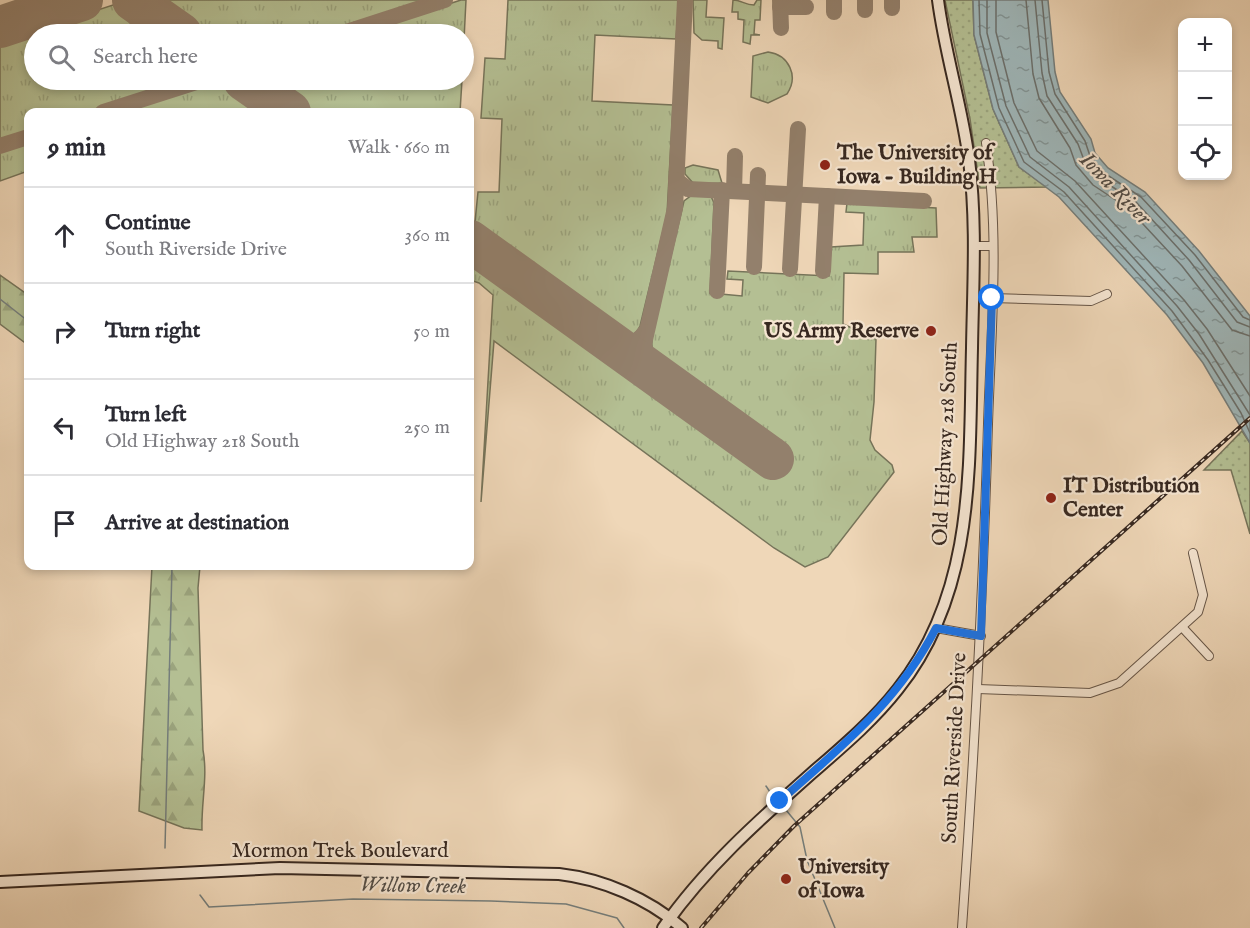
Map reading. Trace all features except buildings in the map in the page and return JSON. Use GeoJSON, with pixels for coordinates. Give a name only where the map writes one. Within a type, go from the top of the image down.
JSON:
{"type":"FeatureCollection","features":[{"type":"Feature","properties":{"kind":"main road"},"geometry":{"type":"LineString","coordinates":[[938,0],[965,133],[972,184],[974,246]]}},
{"type":"Feature","properties":{"kind":"main road","name":"Old Highway 218 South"},"geometry":{"type":"LineString","coordinates":[[663,928],[697,884],[744,835],[882,708],[908,677],[936,628],[954,581],[965,522],[974,246]]}},
{"type":"Feature","properties":{"kind":"main road","name":"Mormon Trek Boulevard"},"geometry":{"type":"LineString","coordinates":[[0,882],[269,868],[559,874],[606,884],[670,918],[682,928]]}},
{"type":"Feature","properties":{"kind":"street","name":"South Riverside Drive"},"geometry":{"type":"LineString","coordinates":[[962,928],[981,636],[992,298],[993,187],[986,143]]}},
{"type":"Feature","properties":{"kind":"street"},"geometry":{"type":"LineString","coordinates":[[974,246],[992,246]]}},
{"type":"Feature","properties":{"kind":"street"},"geometry":{"type":"LineString","coordinates":[[992,298],[1091,301],[1107,294]]}},
{"type":"Feature","properties":{"kind":"street"},"geometry":{"type":"LineString","coordinates":[[978,688],[1090,693],[1104,690],[1122,681],[1198,612],[1202,601],[1193,553]]}},
{"type":"Feature","properties":{"kind":"street"},"geometry":{"type":"LineString","coordinates":[[1182,627],[1209,656]]}},
{"type":"Feature","properties":{"kind":"street"},"geometry":{"type":"LineString","coordinates":[[936,628],[981,636]]}},
{"type":"Feature","properties":{"kind":"green space"},"geometry":{"type":"Polygon","coordinates":[[[151,0],[430,0],[356,24],[186,24],[151,0]]]}},
{"type":"Feature","properties":{"kind":"green space"},"geometry":{"type":"Polygon","coordinates":[[[461,0],[466,0],[465,24],[387,24],[461,0]]]}},
{"type":"Feature","properties":{"kind":"green space"},"geometry":{"type":"Polygon","coordinates":[[[508,0],[679,0],[676,39],[595,35],[592,101],[673,105],[667,214],[640,326],[637,332],[630,336],[621,337],[474,232],[478,192],[499,192],[502,119],[481,118],[485,58],[505,59],[508,0]]]}},
{"type":"Feature","properties":{"kind":"green space"},"geometry":{"type":"Polygon","coordinates":[[[693,0],[707,0],[706,17],[724,18],[722,49],[718,48],[718,41],[702,40],[694,33],[693,0]]]}},
{"type":"Feature","properties":{"kind":"green space"},"geometry":{"type":"Polygon","coordinates":[[[733,0],[754,5],[757,0],[761,0],[760,20],[755,20],[754,34],[760,35],[751,35],[750,44],[743,42],[744,20],[738,19],[738,12],[732,12],[733,0]]]}},
{"type":"Feature","properties":{"kind":"green space"},"geometry":{"type":"Polygon","coordinates":[[[945,0],[973,0],[974,35],[993,109],[1019,167],[1047,187],[980,188],[970,119],[945,0]]]}},
{"type":"Feature","properties":{"kind":"green space"},"geometry":{"type":"Polygon","coordinates":[[[119,3],[149,24],[55,24],[119,3]]]}},
{"type":"Feature","properties":{"kind":"green space"},"geometry":{"type":"Polygon","coordinates":[[[24,34],[24,90],[153,90],[98,108],[24,108],[24,133],[0,141],[0,42],[24,34]]]}},
{"type":"Feature","properties":{"kind":"green space"},"geometry":{"type":"Polygon","coordinates":[[[768,52],[782,57],[790,67],[792,80],[787,94],[768,103],[751,97],[753,56],[768,52]]]}},
{"type":"Feature","properties":{"kind":"green space"},"geometry":{"type":"Polygon","coordinates":[[[188,90],[241,90],[266,108],[131,108],[188,90]]]}},
{"type":"Feature","properties":{"kind":"green space"},"geometry":{"type":"Polygon","coordinates":[[[277,90],[461,90],[460,108],[302,108],[277,90]]]}},
{"type":"Feature","properties":{"kind":"green space"},"geometry":{"type":"Polygon","coordinates":[[[24,143],[24,172],[0,181],[0,151],[24,143]]]}},
{"type":"Feature","properties":{"kind":"green space"},"geometry":{"type":"Polygon","coordinates":[[[693,165],[718,170],[722,183],[694,184],[685,174],[685,168],[693,165]]]}},
{"type":"Feature","properties":{"kind":"green space"},"geometry":{"type":"Polygon","coordinates":[[[710,194],[714,203],[710,293],[742,296],[743,280],[727,279],[728,271],[829,276],[831,247],[863,245],[864,213],[846,212],[847,203],[936,208],[937,237],[912,237],[914,252],[878,252],[878,274],[844,273],[843,324],[876,339],[870,440],[875,450],[892,465],[894,472],[828,557],[805,567],[774,548],[494,341],[481,502],[493,295],[474,281],[474,257],[775,473],[789,456],[657,361],[654,354],[653,332],[684,201],[692,195],[710,194]]]}},
{"type":"Feature","properties":{"kind":"green space"},"geometry":{"type":"Polygon","coordinates":[[[0,275],[24,292],[24,342],[0,324],[0,275]]]}},
{"type":"Feature","properties":{"kind":"green space"},"geometry":{"type":"Polygon","coordinates":[[[1242,431],[1250,443],[1250,534],[1231,470],[1204,470],[1242,431]]]}},
{"type":"Feature","properties":{"kind":"green space"},"geometry":{"type":"Polygon","coordinates":[[[152,570],[200,570],[198,588],[205,770],[202,830],[184,828],[139,811],[152,570]]]}},
{"type":"Feature","properties":{"kind":"water","name":"Iowa River"},"geometry":{"type":"Polygon","coordinates":[[[973,0],[1048,0],[1055,72],[1060,92],[1091,139],[1095,153],[1108,168],[1145,192],[1199,251],[1250,316],[1250,443],[1203,363],[1167,315],[1059,197],[1019,167],[993,109],[974,35],[973,0]]]}},
{"type":"Feature","properties":{"kind":"waterway","name":"Willow Creek"},"geometry":{"type":"LineString","coordinates":[[0,299],[24,318]]}},
{"type":"Feature","properties":{"kind":"waterway","name":"Willow Creek"},"geometry":{"type":"LineString","coordinates":[[165,848],[172,570]]}},
{"type":"Feature","properties":{"kind":"waterway"},"geometry":{"type":"LineString","coordinates":[[766,786],[770,792]]}},
{"type":"Feature","properties":{"kind":"waterway"},"geometry":{"type":"LineString","coordinates":[[786,810],[800,827],[807,860],[835,928]]}},
{"type":"Feature","properties":{"kind":"waterway","name":"Willow Creek"},"geometry":{"type":"LineString","coordinates":[[200,895],[209,907],[353,899],[566,904],[617,918],[624,928]]}},
{"type":"Feature","properties":{"kind":"taxiway"},"geometry":{"type":"LineString","coordinates":[[371,24],[445,0]]}},
{"type":"Feature","properties":{"kind":"taxiway"},"geometry":{"type":"LineString","coordinates":[[685,0],[675,208],[644,344],[647,356],[659,375],[708,411]]}},
{"type":"Feature","properties":{"kind":"taxiway"},"geometry":{"type":"LineString","coordinates":[[780,0],[781,28]]}},
{"type":"Feature","properties":{"kind":"taxiway"},"geometry":{"type":"LineString","coordinates":[[834,0],[834,12]]}},
{"type":"Feature","properties":{"kind":"taxiway"},"geometry":{"type":"LineString","coordinates":[[865,0],[865,10]]}},
{"type":"Feature","properties":{"kind":"taxiway"},"geometry":{"type":"LineString","coordinates":[[892,0],[892,8]]}},
{"type":"Feature","properties":{"kind":"taxiway"},"geometry":{"type":"LineString","coordinates":[[780,7],[806,7]]}},
{"type":"Feature","properties":{"kind":"taxiway"},"geometry":{"type":"LineString","coordinates":[[116,108],[172,90]]}},
{"type":"Feature","properties":{"kind":"taxiway"},"geometry":{"type":"LineString","coordinates":[[256,90],[281,108]]}},
{"type":"Feature","properties":{"kind":"taxiway"},"geometry":{"type":"LineString","coordinates":[[790,269],[798,129]]}},
{"type":"Feature","properties":{"kind":"taxiway"},"geometry":{"type":"LineString","coordinates":[[0,146],[24,138]]}},
{"type":"Feature","properties":{"kind":"taxiway"},"geometry":{"type":"LineString","coordinates":[[734,191],[735,156]]}},
{"type":"Feature","properties":{"kind":"taxiway"},"geometry":{"type":"LineString","coordinates":[[754,267],[758,175]]}},
{"type":"Feature","properties":{"kind":"taxiway"},"geometry":{"type":"LineString","coordinates":[[676,180],[688,189],[924,201]]}},
{"type":"Feature","properties":{"kind":"taxiway"},"geometry":{"type":"LineString","coordinates":[[717,291],[722,190]]}},
{"type":"Feature","properties":{"kind":"taxiway"},"geometry":{"type":"LineString","coordinates":[[823,271],[827,196]]}},
{"type":"Feature","properties":{"kind":"taxiway"},"geometry":{"type":"LineString","coordinates":[[563,307],[592,330],[615,342],[626,344],[636,341],[645,332]]}},
{"type":"Feature","properties":{"kind":"runway"},"geometry":{"type":"LineString","coordinates":[[0,27],[82,0]]}},
{"type":"Feature","properties":{"kind":"runway"},"geometry":{"type":"LineString","coordinates":[[133,0],[167,24]]}},
{"type":"Feature","properties":{"kind":"runway"},"geometry":{"type":"LineString","coordinates":[[258,90],[284,108]]}},
{"type":"Feature","properties":{"kind":"runway"},"geometry":{"type":"LineString","coordinates":[[474,244],[773,459]]}},
{"type":"Feature","properties":{"kind":"railway"},"geometry":{"type":"LineString","coordinates":[[701,928],[748,873],[794,826],[1250,418]]}},
{"type":"Feature","properties":{"kind":"place","name":"The University of Iowa - Building H"},"geometry":{"type":"Point","coordinates":[825,165]}},
{"type":"Feature","properties":{"kind":"place","name":"US Army Reserve"},"geometry":{"type":"Point","coordinates":[931,331]}},
{"type":"Feature","properties":{"kind":"place","name":"IT Distribution Center"},"geometry":{"type":"Point","coordinates":[1051,498]}},
{"type":"Feature","properties":{"kind":"place","name":"University of Iowa"},"geometry":{"type":"Point","coordinates":[786,879]}},
{"type":"Feature","properties":{"kind":"route"},"geometry":{"type":"LineString","coordinates":[[780,801],[882,708],[908,677],[936,628],[981,636],[992,298]]}}]}
